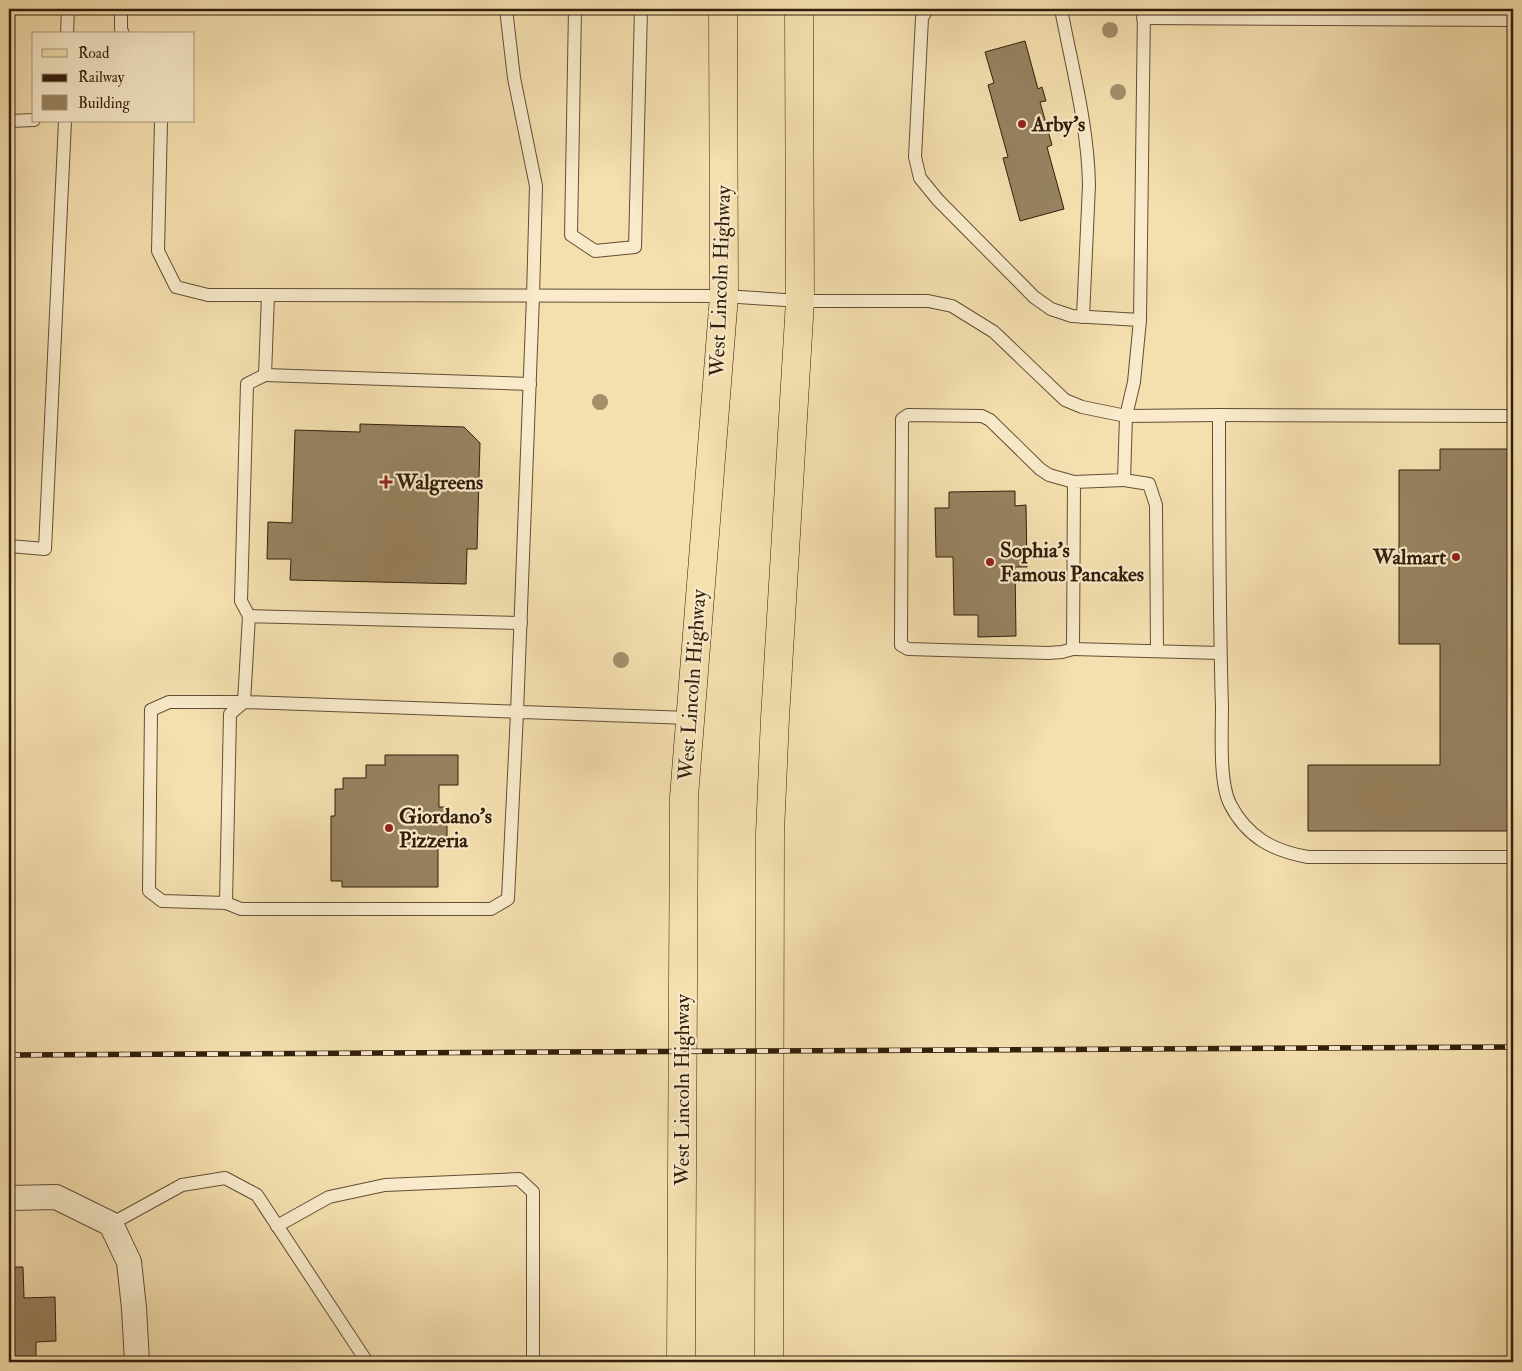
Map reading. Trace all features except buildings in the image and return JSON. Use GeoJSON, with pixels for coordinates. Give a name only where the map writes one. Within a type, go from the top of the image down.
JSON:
{"type":"FeatureCollection","features":[{"type":"Feature","properties":{"kind":"main road","name":"West Lincoln Highway"},"geometry":{"type":"LineString","coordinates":[[682,1362],[684,807],[689,718],[724,296],[723,9]]}},
{"type":"Feature","properties":{"kind":"main road"},"geometry":{"type":"LineString","coordinates":[[769,1362],[770,832],[800,302],[799,9]]}},
{"type":"Feature","properties":{"kind":"street"},"geometry":{"type":"LineString","coordinates":[[9,1198],[56,1197],[111,1224],[129,1262],[137,1362]]}},
{"type":"Feature","properties":{"kind":"lane"},"geometry":{"type":"LineString","coordinates":[[67,32],[68,9]]}},
{"type":"Feature","properties":{"kind":"lane"},"geometry":{"type":"LineString","coordinates":[[121,9],[122,32]]}},
{"type":"Feature","properties":{"kind":"lane"},"geometry":{"type":"LineString","coordinates":[[506,9],[514,78],[536,186],[534,296],[521,623],[517,713],[508,899],[491,909],[241,909],[226,903],[162,901],[149,890],[151,710],[169,702],[244,702],[517,713],[689,718]]}},
{"type":"Feature","properties":{"kind":"lane"},"geometry":{"type":"LineString","coordinates":[[575,9],[571,235],[595,251],[635,247],[641,9]]}},
{"type":"Feature","properties":{"kind":"lane"},"geometry":{"type":"LineString","coordinates":[[926,9],[922,18],[915,157],[920,178],[938,200],[1034,297],[1051,309],[1072,316],[1140,320]]}},
{"type":"Feature","properties":{"kind":"lane"},"geometry":{"type":"LineString","coordinates":[[1061,9],[1086,139],[1089,169],[1083,317]]}},
{"type":"Feature","properties":{"kind":"lane"},"geometry":{"type":"LineString","coordinates":[[1124,480],[1126,416],[1134,382],[1140,320],[1143,14],[1513,20]]}},
{"type":"Feature","properties":{"kind":"lane"},"geometry":{"type":"LineString","coordinates":[[9,121],[32,120]]}},
{"type":"Feature","properties":{"kind":"lane"},"geometry":{"type":"LineString","coordinates":[[9,546],[45,549],[65,122]]}},
{"type":"Feature","properties":{"kind":"lane"},"geometry":{"type":"LineString","coordinates":[[161,122],[158,251],[176,287],[208,295],[724,296],[800,302],[928,302],[952,306],[994,332],[1065,400],[1082,407],[1126,416],[1219,414],[1513,416]]}},
{"type":"Feature","properties":{"kind":"lane"},"geometry":{"type":"LineString","coordinates":[[266,375],[268,295]]}},
{"type":"Feature","properties":{"kind":"lane"},"geometry":{"type":"LineString","coordinates":[[226,903],[230,714],[244,702],[249,616],[241,601],[247,384],[266,375],[530,384]]}},
{"type":"Feature","properties":{"kind":"lane"},"geometry":{"type":"LineString","coordinates":[[1156,652],[1156,506],[1149,484],[1124,480],[1074,482],[1049,475],[1040,469],[990,420],[982,416],[908,414],[902,419],[901,645],[908,649],[1048,653],[1073,649],[1156,652],[1220,653]]}},
{"type":"Feature","properties":{"kind":"lane"},"geometry":{"type":"LineString","coordinates":[[1219,414],[1220,653],[1223,783],[1230,804],[1246,828],[1266,844],[1289,853],[1308,856],[1513,857]]}},
{"type":"Feature","properties":{"kind":"lane"},"geometry":{"type":"LineString","coordinates":[[1073,649],[1074,482]]}},
{"type":"Feature","properties":{"kind":"lane"},"geometry":{"type":"LineString","coordinates":[[249,616],[521,623]]}},
{"type":"Feature","properties":{"kind":"lane"},"geometry":{"type":"LineString","coordinates":[[111,1224],[182,1185],[224,1178],[257,1195],[367,1362]]}},
{"type":"Feature","properties":{"kind":"lane"},"geometry":{"type":"LineString","coordinates":[[277,1226],[329,1196],[386,1185],[519,1179],[533,1192],[534,1362]]}},
{"type":"Feature","properties":{"kind":"railway"},"geometry":{"type":"LineString","coordinates":[[9,1055],[1513,1047]]}},
{"type":"Feature","properties":{"kind":"place","name":"Arby's"},"geometry":{"type":"Point","coordinates":[1022,124]}},
{"type":"Feature","properties":{"kind":"place","name":"Walgreens"},"geometry":{"type":"Point","coordinates":[386,482]}},
{"type":"Feature","properties":{"kind":"place","name":"Walmart"},"geometry":{"type":"Point","coordinates":[1456,557]}},
{"type":"Feature","properties":{"kind":"place","name":"Sophia's Famous Pancakes"},"geometry":{"type":"Point","coordinates":[990,562]}},
{"type":"Feature","properties":{"kind":"place","name":"Giordano's Pizzeria"},"geometry":{"type":"Point","coordinates":[389,828]}}]}
